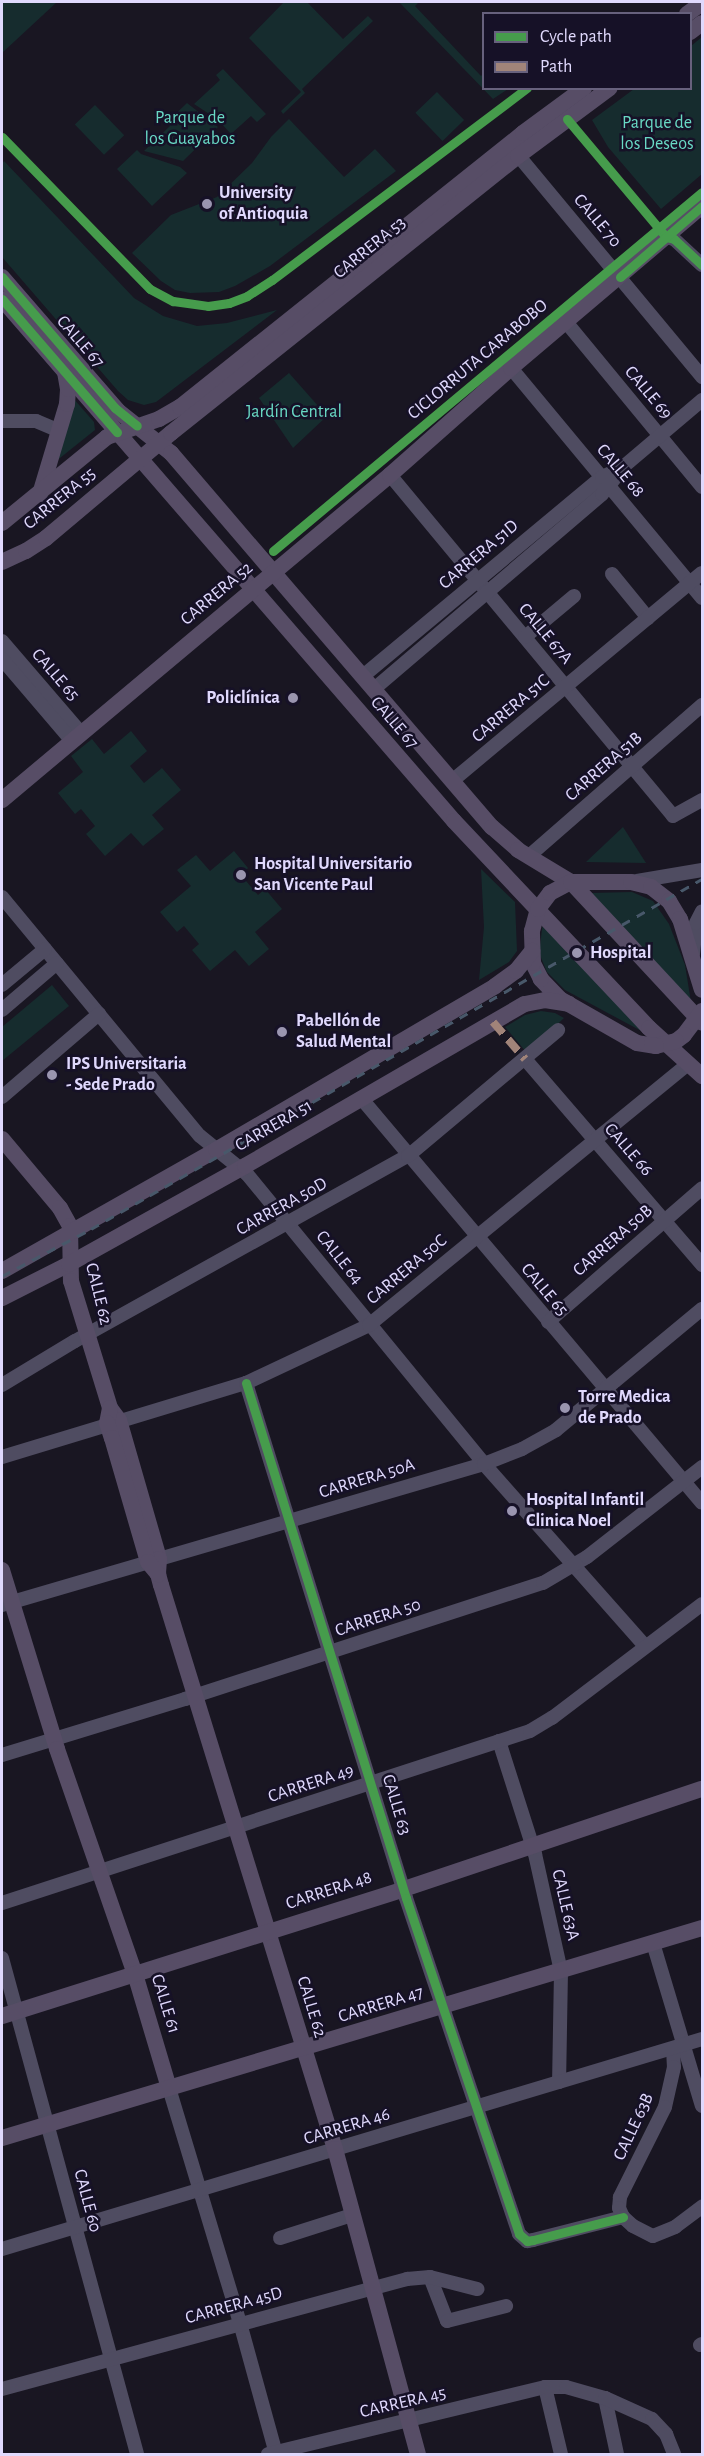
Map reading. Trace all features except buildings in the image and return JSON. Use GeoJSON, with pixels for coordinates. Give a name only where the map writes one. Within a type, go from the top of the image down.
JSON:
{"type":"FeatureCollection","features":[{"type":"Feature","properties":{"kind":"main road"},"geometry":{"type":"LineString","coordinates":[[690,12],[702,3]]}},
{"type":"Feature","properties":{"kind":"main road","name":"CARRERA 53"},"geometry":{"type":"LineString","coordinates":[[139,459],[513,150],[582,90]]}},
{"type":"Feature","properties":{"kind":"main road","name":"CARRERA 53"},"geometry":{"type":"LineString","coordinates":[[117,432],[159,419],[180,407],[513,150],[607,90]]}},
{"type":"Feature","properties":{"kind":"main road","name":"CARRERA 52"},"geometry":{"type":"LineString","coordinates":[[4,792],[76,737],[390,475],[511,368],[702,207]]}},
{"type":"Feature","properties":{"kind":"main road","name":"CALLE 67"},"geometry":{"type":"LineString","coordinates":[[2,277],[115,408],[171,453],[500,835],[571,882],[701,1017]]}},
{"type":"Feature","properties":{"kind":"main road","name":"CALLE 67"},"geometry":{"type":"LineString","coordinates":[[2,299],[454,821],[666,1044],[702,1076]]}},
{"type":"Feature","properties":{"kind":"main road"},"geometry":{"type":"LineString","coordinates":[[40,494],[67,397],[65,372]]}},
{"type":"Feature","properties":{"kind":"main road","name":"CARRERA 55"},"geometry":{"type":"LineString","coordinates":[[2,523],[101,442],[117,432]]}},
{"type":"Feature","properties":{"kind":"main road","name":"CARRERA 55"},"geometry":{"type":"LineString","coordinates":[[2,562],[46,538],[139,459]]}},
{"type":"Feature","properties":{"kind":"main road"},"geometry":{"type":"LineString","coordinates":[[336,685],[359,672]]}},
{"type":"Feature","properties":{"kind":"main road"},"geometry":{"type":"LineString","coordinates":[[701,1017],[688,1032],[666,1044],[637,1043],[568,1004],[554,994],[541,980],[533,963],[534,923],[538,909],[550,893],[571,882],[631,882],[651,887],[669,901],[680,920],[702,990]]}},
{"type":"Feature","properties":{"kind":"main road","name":"CARRERA 51"},"geometry":{"type":"LineString","coordinates":[[2,1270],[216,1150],[495,986],[516,971],[532,951]]}},
{"type":"Feature","properties":{"kind":"main road","name":"CARRERA 51"},"geometry":{"type":"LineString","coordinates":[[2,1298],[244,1169],[361,1098],[525,1004],[545,1000],[568,1004]]}},
{"type":"Feature","properties":{"kind":"main road"},"geometry":{"type":"LineString","coordinates":[[244,1169],[245,1141],[252,1129]]}},
{"type":"Feature","properties":{"kind":"main road","name":"CALLE 62"},"geometry":{"type":"LineString","coordinates":[[2,1139],[60,1208],[70,1226],[70,1275],[155,1565],[335,2150],[418,2454]]}},
{"type":"Feature","properties":{"kind":"main road","name":"CALLE 61"},"geometry":{"type":"LineString","coordinates":[[2,1570],[7,1603],[101,1871],[169,2088]]}},
{"type":"Feature","properties":{"kind":"main road","name":"CARRERA 48"},"geometry":{"type":"LineString","coordinates":[[9,2013],[404,1889],[702,1789]]}},
{"type":"Feature","properties":{"kind":"main road","name":"CARRERA 47"},"geometry":{"type":"LineString","coordinates":[[2,2138],[702,1928]]}},
{"type":"Feature","properties":{"kind":"street","name":"CALLE 70"},"geometry":{"type":"LineString","coordinates":[[513,150],[702,377]]}},
{"type":"Feature","properties":{"kind":"street"},"geometry":{"type":"LineString","coordinates":[[666,237],[674,240],[702,265]]}},
{"type":"Feature","properties":{"kind":"street","name":"CALLE 69"},"geometry":{"type":"LineString","coordinates":[[566,322],[702,487]]}},
{"type":"Feature","properties":{"kind":"street","name":"CALLE 68"},"geometry":{"type":"LineString","coordinates":[[511,368],[702,598]]}},
{"type":"Feature","properties":{"kind":"street","name":"CARRERA 51D"},"geometry":{"type":"LineString","coordinates":[[359,672],[476,579],[605,482],[702,400]]}},
{"type":"Feature","properties":{"kind":"street"},"geometry":{"type":"LineString","coordinates":[[2,421],[36,421],[59,431]]}},
{"type":"Feature","properties":{"kind":"street","name":"CALLE 67A"},"geometry":{"type":"LineString","coordinates":[[390,475],[673,816],[702,800]]}},
{"type":"Feature","properties":{"kind":"street","name":"CARRERA 51D"},"geometry":{"type":"LineString","coordinates":[[374,689],[487,592],[605,482]]}},
{"type":"Feature","properties":{"kind":"street","name":"CARRERA 51C"},"geometry":{"type":"LineString","coordinates":[[452,781],[702,573]]}},
{"type":"Feature","properties":{"kind":"street"},"geometry":{"type":"LineString","coordinates":[[612,574],[648,618]]}},
{"type":"Feature","properties":{"kind":"street"},"geometry":{"type":"LineString","coordinates":[[525,637],[574,596]]}},
{"type":"Feature","properties":{"kind":"street","name":"CALLE 65"},"geometry":{"type":"LineString","coordinates":[[2,641],[76,737]]}},
{"type":"Feature","properties":{"kind":"street","name":"CALLE 65"},"geometry":{"type":"LineString","coordinates":[[2,659],[76,737]]}},
{"type":"Feature","properties":{"kind":"street","name":"CARRERA 51B"},"geometry":{"type":"LineString","coordinates":[[529,856],[702,705]]}},
{"type":"Feature","properties":{"kind":"street"},"geometry":{"type":"LineString","coordinates":[[631,882],[702,870]]}},
{"type":"Feature","properties":{"kind":"street","name":"CALLE 64"},"geometry":{"type":"LineString","coordinates":[[2,897],[200,1136],[244,1169],[484,1464],[645,1646]]}},
{"type":"Feature","properties":{"kind":"street"},"geometry":{"type":"LineString","coordinates":[[693,956],[696,923],[702,911]]}},
{"type":"Feature","properties":{"kind":"street"},"geometry":{"type":"LineString","coordinates":[[2,985],[45,949]]}},
{"type":"Feature","properties":{"kind":"street"},"geometry":{"type":"LineString","coordinates":[[2,1010],[57,963]]}},
{"type":"Feature","properties":{"kind":"street"},"geometry":{"type":"LineString","coordinates":[[2,1097],[99,1014]]}},
{"type":"Feature","properties":{"kind":"street","name":"CARRERA 50D"},"geometry":{"type":"LineString","coordinates":[[2,1385],[88,1334],[408,1156],[558,1030]]}},
{"type":"Feature","properties":{"kind":"street","name":"CALLE 66"},"geometry":{"type":"LineString","coordinates":[[525,1059],[702,1265]]}},
{"type":"Feature","properties":{"kind":"street","name":"CARRERA 50C"},"geometry":{"type":"LineString","coordinates":[[2,1457],[112,1417],[246,1383],[369,1324],[594,1138],[688,1064]]}},
{"type":"Feature","properties":{"kind":"street","name":"CALLE 65"},"geometry":{"type":"LineString","coordinates":[[361,1098],[702,1503]]}},
{"type":"Feature","properties":{"kind":"street","name":"CARRERA 50B"},"geometry":{"type":"LineString","coordinates":[[548,1322],[702,1188]]}},
{"type":"Feature","properties":{"kind":"street","name":"CARRERA 50A"},"geometry":{"type":"LineString","coordinates":[[7,1603],[155,1565],[290,1521],[484,1464],[540,1441],[702,1309]]}},
{"type":"Feature","properties":{"kind":"street","name":"CALLE 63"},"geometry":{"type":"LineString","coordinates":[[246,1383],[404,1889],[519,2234],[527,2241],[623,2217]]}},
{"type":"Feature","properties":{"kind":"street","name":"CARRERA 50"},"geometry":{"type":"LineString","coordinates":[[2,1755],[331,1652],[543,1582],[587,1557],[702,1467]]}},
{"type":"Feature","properties":{"kind":"street","name":"CARRERA 49"},"geometry":{"type":"LineString","coordinates":[[2,1903],[530,1731],[552,1718],[702,1604]]}},
{"type":"Feature","properties":{"kind":"street","name":"CALLE 63A"},"geometry":{"type":"LineString","coordinates":[[500,1741],[533,1846],[561,1971],[559,2082]]}},
{"type":"Feature","properties":{"kind":"street"},"geometry":{"type":"LineString","coordinates":[[652,1943],[677,2047],[702,2106]]}},
{"type":"Feature","properties":{"kind":"street","name":"CALLE 60"},"geometry":{"type":"LineString","coordinates":[[2,1958],[9,2013],[47,2124],[137,2454]]}},
{"type":"Feature","properties":{"kind":"street","name":"CARRERA 46"},"geometry":{"type":"LineString","coordinates":[[2,2249],[702,2039]]}},
{"type":"Feature","properties":{"kind":"street","name":"CALLE 63B"},"geometry":{"type":"LineString","coordinates":[[623,2217],[619,2208],[620,2197],[665,2107],[677,2047]]}},
{"type":"Feature","properties":{"kind":"street","name":"CALLE 61"},"geometry":{"type":"LineString","coordinates":[[169,2088],[240,2323],[273,2454]]}},
{"type":"Feature","properties":{"kind":"street"},"geometry":{"type":"LineString","coordinates":[[623,2217],[643,2232],[653,2236],[675,2227],[702,2207]]}},
{"type":"Feature","properties":{"kind":"street"},"geometry":{"type":"LineString","coordinates":[[280,2238],[352,2215]]}},
{"type":"Feature","properties":{"kind":"street"},"geometry":{"type":"LineString","coordinates":[[430,2277],[447,2321],[506,2306]]}},
{"type":"Feature","properties":{"kind":"street","name":"CARRERA 45D"},"geometry":{"type":"LineString","coordinates":[[2,2389],[111,2357],[371,2288],[430,2277],[477,2289]]}},
{"type":"Feature","properties":{"kind":"street"},"geometry":{"type":"LineString","coordinates":[[561,2454],[545,2387],[566,2387],[605,2398],[643,2414],[661,2426],[674,2454]]}},
{"type":"Feature","properties":{"kind":"street","name":"CARRERA 45"},"geometry":{"type":"LineString","coordinates":[[273,2454],[545,2387]]}},
{"type":"Feature","properties":{"kind":"street"},"geometry":{"type":"LineString","coordinates":[[605,2398],[617,2454]]}},
{"type":"Feature","properties":{"kind":"green space"},"geometry":{"type":"Polygon","coordinates":[[[2,2],[57,2],[2,53],[2,2]]]}},
{"type":"Feature","properties":{"kind":"green space"},"geometry":{"type":"Polygon","coordinates":[[[284,2],[307,2],[343,39],[368,16],[373,21],[302,89],[305,93],[283,114],[281,111],[301,92],[249,38],[284,2]]]}},
{"type":"Feature","properties":{"kind":"green space"},"geometry":{"type":"Polygon","coordinates":[[[399,2],[419,2],[415,6],[482,75],[482,88],[399,2]]]}},
{"type":"Feature","properties":{"kind":"green space","name":"Parque de los Deseos"},"geometry":{"type":"Polygon","coordinates":[[[702,37],[702,174],[661,209],[608,147],[592,120],[633,90],[692,90],[692,45],[702,37]]]}},
{"type":"Feature","properties":{"kind":"green space"},"geometry":{"type":"Polygon","coordinates":[[[223,69],[266,114],[257,122],[251,116],[231,134],[217,119],[194,104],[220,80],[216,75],[223,69]]]}},
{"type":"Feature","properties":{"kind":"green space"},"geometry":{"type":"Polygon","coordinates":[[[484,90],[506,90],[493,99],[484,90]]]}},
{"type":"Feature","properties":{"kind":"green space"},"geometry":{"type":"Polygon","coordinates":[[[437,92],[464,120],[443,141],[415,113],[437,92]]]}},
{"type":"Feature","properties":{"kind":"green space","name":"Parque de los Guayabos"},"geometry":{"type":"Polygon","coordinates":[[[187,103],[218,127],[183,161],[144,151],[170,126],[167,122],[187,103]]]}},
{"type":"Feature","properties":{"kind":"green space"},"geometry":{"type":"Polygon","coordinates":[[[95,105],[124,135],[104,155],[75,124],[95,105]]]}},
{"type":"Feature","properties":{"kind":"green space"},"geometry":{"type":"Polygon","coordinates":[[[289,119],[344,177],[375,149],[396,171],[270,266],[235,286],[219,292],[190,293],[175,290],[161,281],[132,253],[171,215],[217,197],[252,163],[271,137],[289,119]]]}},
{"type":"Feature","properties":{"kind":"green space"},"geometry":{"type":"Polygon","coordinates":[[[137,150],[141,154],[180,167],[187,173],[152,206],[117,169],[137,150]]]}},
{"type":"Feature","properties":{"kind":"green space"},"geometry":{"type":"Polygon","coordinates":[[[4,161],[134,298],[163,316],[197,326],[227,323],[277,310],[156,402],[144,405],[128,400],[2,257],[2,164],[4,161]]]}},
{"type":"Feature","properties":{"kind":"green space","name":"Jardín Central"},"geometry":{"type":"Polygon","coordinates":[[[289,373],[327,416],[293,448],[259,398],[289,373]]]}},
{"type":"Feature","properties":{"kind":"green space"},"geometry":{"type":"Polygon","coordinates":[[[73,398],[94,422],[95,430],[55,462],[73,398]]]}},
{"type":"Feature","properties":{"kind":"green space"},"geometry":{"type":"Polygon","coordinates":[[[131,731],[147,751],[130,766],[144,783],[162,768],[181,790],[152,815],[164,829],[143,846],[131,833],[105,856],[86,834],[95,826],[81,809],[75,814],[58,793],[83,772],[71,756],[92,739],[104,754],[131,731]]]}},
{"type":"Feature","properties":{"kind":"green space"},"geometry":{"type":"Polygon","coordinates":[[[623,827],[646,863],[586,862],[623,827]]]}},
{"type":"Feature","properties":{"kind":"green space"},"geometry":{"type":"Polygon","coordinates":[[[234,851],[248,868],[241,875],[258,895],[265,889],[282,909],[255,932],[269,949],[249,966],[235,950],[210,971],[192,950],[199,944],[184,926],[177,932],[160,912],[191,886],[177,870],[196,855],[210,871],[234,851]]]}},
{"type":"Feature","properties":{"kind":"green space"},"geometry":{"type":"Polygon","coordinates":[[[481,869],[515,902],[517,951],[509,962],[479,980],[484,927],[481,869]]]}},
{"type":"Feature","properties":{"kind":"green space"},"geometry":{"type":"Polygon","coordinates":[[[632,892],[653,901],[669,924],[685,965],[691,1002],[590,893],[632,892]]]}},
{"type":"Feature","properties":{"kind":"green space"},"geometry":{"type":"Polygon","coordinates":[[[543,922],[645,1033],[565,990],[547,972],[539,953],[543,922]]]}},
{"type":"Feature","properties":{"kind":"green space"},"geometry":{"type":"Polygon","coordinates":[[[52,985],[69,1006],[2,1061],[2,1027],[52,985]]]}},
{"type":"Feature","properties":{"kind":"green space"},"geometry":{"type":"Polygon","coordinates":[[[541,1011],[555,1013],[564,1018],[527,1053],[505,1027],[525,1015],[541,1011]]]}},
{"type":"Feature","properties":{"kind":"railway"},"geometry":{"type":"LineString","coordinates":[[2,1276],[91,1229],[702,879]]}},
{"type":"Feature","properties":{"kind":"marked path"},"geometry":{"type":"LineString","coordinates":[[493,1022],[525,1059]]}},
{"type":"Feature","properties":{"kind":"cycle path"},"geometry":{"type":"LineString","coordinates":[[2,137],[150,289],[173,301],[208,306],[229,303],[247,296],[272,280],[524,90]]}},
{"type":"Feature","properties":{"kind":"cycle path"},"geometry":{"type":"LineString","coordinates":[[567,119],[666,237],[674,239],[702,265]]}},
{"type":"Feature","properties":{"kind":"cycle path","name":"CICLORRUTA CARABOBO"},"geometry":{"type":"LineString","coordinates":[[273,551],[702,192]]}},
{"type":"Feature","properties":{"kind":"cycle path"},"geometry":{"type":"LineString","coordinates":[[620,277],[702,206]]}},
{"type":"Feature","properties":{"kind":"cycle path"},"geometry":{"type":"LineString","coordinates":[[2,277],[115,408],[137,426]]}},
{"type":"Feature","properties":{"kind":"cycle path"},"geometry":{"type":"LineString","coordinates":[[2,299],[117,432]]}},
{"type":"Feature","properties":{"kind":"cycle path"},"geometry":{"type":"LineString","coordinates":[[246,1383],[406,1898],[519,2234],[527,2241],[623,2217]]}},
{"type":"Feature","properties":{"kind":"place","name":"University of Antioquia"},"geometry":{"type":"Point","coordinates":[207,204]}},
{"type":"Feature","properties":{"kind":"place","name":"Policlínica"},"geometry":{"type":"Point","coordinates":[293,698]}},
{"type":"Feature","properties":{"kind":"place","name":"Hospital Universitario San Vicente Paul"},"geometry":{"type":"Point","coordinates":[241,875]}},
{"type":"Feature","properties":{"kind":"place","name":"Hospital"},"geometry":{"type":"Point","coordinates":[577,953]}},
{"type":"Feature","properties":{"kind":"place","name":"Pabellón de Salud Mental"},"geometry":{"type":"Point","coordinates":[282,1032]}},
{"type":"Feature","properties":{"kind":"place","name":"IPS Universitaria - Sede Prado"},"geometry":{"type":"Point","coordinates":[52,1075]}},
{"type":"Feature","properties":{"kind":"place","name":"Torre Medica de Prado"},"geometry":{"type":"Point","coordinates":[565,1408]}},
{"type":"Feature","properties":{"kind":"place","name":"Hospital Infantil Clinica Noel"},"geometry":{"type":"Point","coordinates":[512,1511]}}]}
